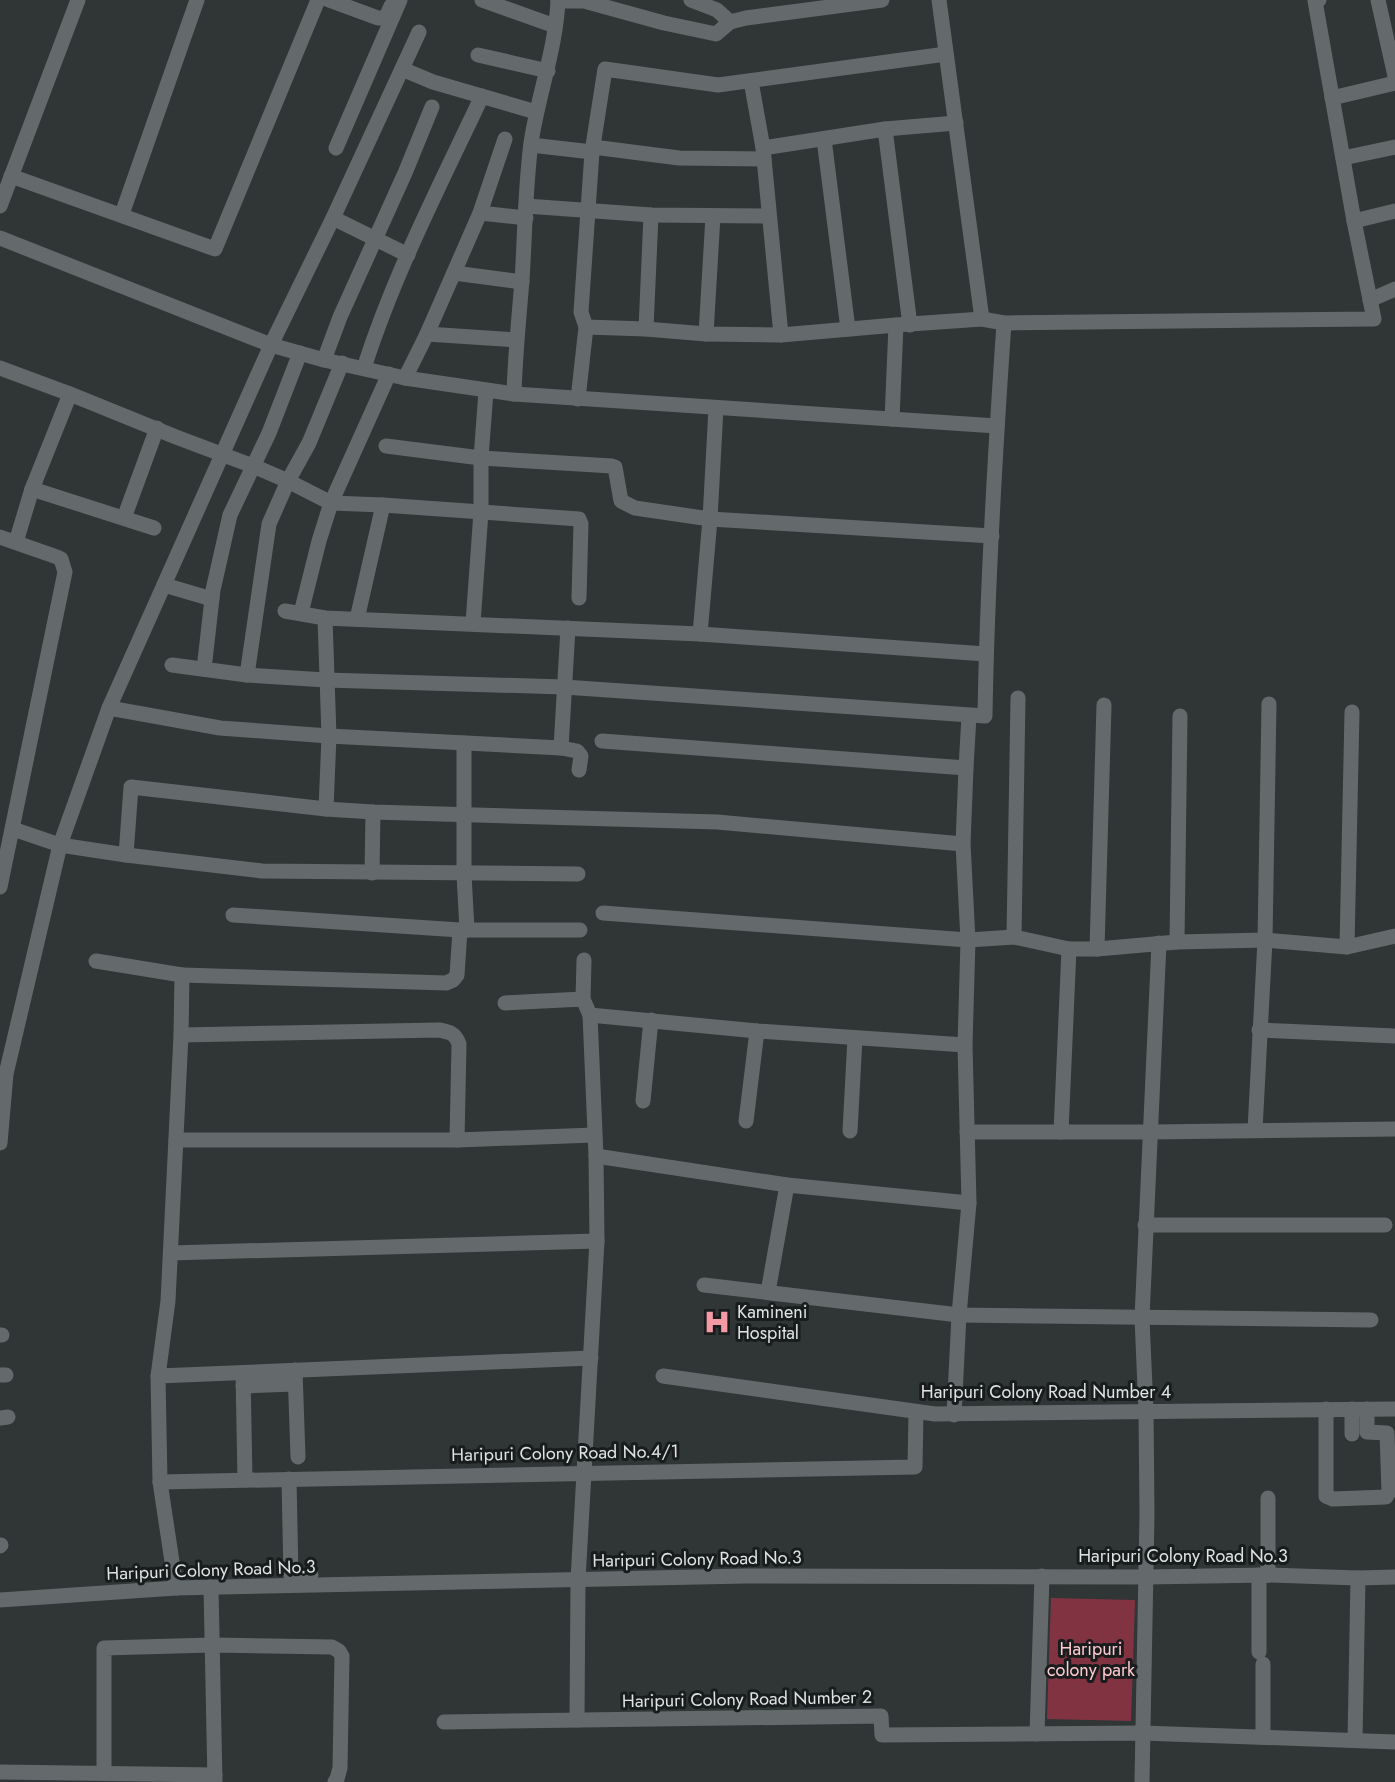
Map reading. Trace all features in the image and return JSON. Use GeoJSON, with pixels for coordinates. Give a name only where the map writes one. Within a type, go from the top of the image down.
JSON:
{"type":"FeatureCollection","features":[{"type":"Feature","properties":{"kind":"street"},"geometry":{"type":"LineString","coordinates":[[0,206],[78,0]]}},
{"type":"Feature","properties":{"kind":"street"},"geometry":{"type":"LineString","coordinates":[[122,214],[197,0]]}},
{"type":"Feature","properties":{"kind":"street"},"geometry":{"type":"LineString","coordinates":[[11,176],[215,249],[318,0]]}},
{"type":"Feature","properties":{"kind":"street"},"geometry":{"type":"LineString","coordinates":[[329,0],[374,17],[383,18],[387,15],[393,0]]}},
{"type":"Feature","properties":{"kind":"street"},"geometry":{"type":"LineString","coordinates":[[336,148],[400,0]]}},
{"type":"Feature","properties":{"kind":"street"},"geometry":{"type":"LineString","coordinates":[[482,0],[555,26]]}},
{"type":"Feature","properties":{"kind":"street"},"geometry":{"type":"LineString","coordinates":[[692,0],[717,10],[730,22]]}},
{"type":"Feature","properties":{"kind":"street"},"geometry":{"type":"LineString","coordinates":[[514,394],[531,145],[536,112],[548,71],[558,1],[584,2],[716,34],[730,22],[746,18],[882,0]]}},
{"type":"Feature","properties":{"kind":"street"},"geometry":{"type":"LineString","coordinates":[[939,0],[982,319]]}},
{"type":"Feature","properties":{"kind":"street"},"geometry":{"type":"LineString","coordinates":[[586,327],[706,334],[781,335],[982,319],[1004,323],[1374,319],[1315,1],[1319,0]]}},
{"type":"Feature","properties":{"kind":"street"},"geometry":{"type":"LineString","coordinates":[[1378,0],[1395,76]]}},
{"type":"Feature","properties":{"kind":"street"},"geometry":{"type":"LineString","coordinates":[[0,1135],[3,1073],[60,845],[110,708],[271,345],[419,32]]}},
{"type":"Feature","properties":{"kind":"street"},"geometry":{"type":"LineString","coordinates":[[578,399],[586,327],[581,312],[587,210],[592,150],[605,69],[718,85],[946,54]]}},
{"type":"Feature","properties":{"kind":"street"},"geometry":{"type":"LineString","coordinates":[[478,55],[548,71]]}},
{"type":"Feature","properties":{"kind":"street"},"geometry":{"type":"LineString","coordinates":[[402,69],[432,82],[536,112]]}},
{"type":"Feature","properties":{"kind":"street"},"geometry":{"type":"LineString","coordinates":[[751,81],[764,153],[781,335]]}},
{"type":"Feature","properties":{"kind":"street"},"geometry":{"type":"LineString","coordinates":[[1332,98],[1395,83]]}},
{"type":"Feature","properties":{"kind":"street"},"geometry":{"type":"LineString","coordinates":[[364,368],[376,331],[408,255],[482,96]]}},
{"type":"Feature","properties":{"kind":"street"},"geometry":{"type":"LineString","coordinates":[[324,360],[340,317],[432,107]]}},
{"type":"Feature","properties":{"kind":"street"},"geometry":{"type":"LineString","coordinates":[[531,145],[680,158],[764,153],[824,139],[885,129],[956,123]]}},
{"type":"Feature","properties":{"kind":"street"},"geometry":{"type":"LineString","coordinates":[[885,129],[903,325],[892,419]]}},
{"type":"Feature","properties":{"kind":"street"},"geometry":{"type":"LineString","coordinates":[[405,378],[427,334],[480,213],[505,139]]}},
{"type":"Feature","properties":{"kind":"street"},"geometry":{"type":"LineString","coordinates":[[824,139],[848,330]]}},
{"type":"Feature","properties":{"kind":"street"},"geometry":{"type":"LineString","coordinates":[[1343,158],[1395,147]]}},
{"type":"Feature","properties":{"kind":"street"},"geometry":{"type":"LineString","coordinates":[[480,213],[587,210],[651,215],[769,216]]}},
{"type":"Feature","properties":{"kind":"street"},"geometry":{"type":"LineString","coordinates":[[1354,221],[1395,211]]}},
{"type":"Feature","properties":{"kind":"street"},"geometry":{"type":"LineString","coordinates":[[646,329],[651,215]]}},
{"type":"Feature","properties":{"kind":"street"},"geometry":{"type":"LineString","coordinates":[[706,334],[713,216]]}},
{"type":"Feature","properties":{"kind":"street"},"geometry":{"type":"LineString","coordinates":[[333,218],[408,255]]}},
{"type":"Feature","properties":{"kind":"street"},"geometry":{"type":"LineString","coordinates":[[0,238],[271,345],[324,360],[405,378],[514,394],[997,426]]}},
{"type":"Feature","properties":{"kind":"street"},"geometry":{"type":"LineString","coordinates":[[454,273],[522,282]]}},
{"type":"Feature","properties":{"kind":"street"},"geometry":{"type":"LineString","coordinates":[[1370,300],[1395,289]]}},
{"type":"Feature","properties":{"kind":"street"},"geometry":{"type":"LineString","coordinates":[[172,665],[247,675],[326,680],[564,687],[985,716],[997,426],[1004,323]]}},
{"type":"Feature","properties":{"kind":"street"},"geometry":{"type":"LineString","coordinates":[[427,334],[516,340]]}},
{"type":"Feature","properties":{"kind":"street"},"geometry":{"type":"LineString","coordinates":[[204,669],[212,599],[230,514],[269,433],[300,353]]}},
{"type":"Feature","properties":{"kind":"street"},"geometry":{"type":"LineString","coordinates":[[247,675],[269,524],[288,481],[309,443],[342,363]]}},
{"type":"Feature","properties":{"kind":"street"},"geometry":{"type":"LineString","coordinates":[[0,368],[253,466],[331,502],[579,519],[581,524],[579,598]]}},
{"type":"Feature","properties":{"kind":"street"},"geometry":{"type":"LineString","coordinates":[[301,613],[331,502],[389,374]]}},
{"type":"Feature","properties":{"kind":"street"},"geometry":{"type":"LineString","coordinates":[[473,623],[486,391]]}},
{"type":"Feature","properties":{"kind":"street"},"geometry":{"type":"LineString","coordinates":[[16,542],[32,489],[70,394]]}},
{"type":"Feature","properties":{"kind":"street"},"geometry":{"type":"LineString","coordinates":[[700,634],[710,519],[716,408]]}},
{"type":"Feature","properties":{"kind":"street"},"geometry":{"type":"LineString","coordinates":[[124,518],[158,428]]}},
{"type":"Feature","properties":{"kind":"street"},"geometry":{"type":"LineString","coordinates":[[386,446],[481,458],[612,466],[617,472],[621,501],[635,508],[710,519],[992,536]]}},
{"type":"Feature","properties":{"kind":"street"},"geometry":{"type":"LineString","coordinates":[[32,489],[154,528]]}},
{"type":"Feature","properties":{"kind":"street"},"geometry":{"type":"LineString","coordinates":[[357,619],[382,505]]}},
{"type":"Feature","properties":{"kind":"street"},"geometry":{"type":"LineString","coordinates":[[0,537],[61,559],[65,572],[13,829],[4,851],[0,887]]}},
{"type":"Feature","properties":{"kind":"street"},"geometry":{"type":"LineString","coordinates":[[165,585],[212,599]]}},
{"type":"Feature","properties":{"kind":"street"},"geometry":{"type":"LineString","coordinates":[[285,611],[325,618],[700,634],[986,654]]}},
{"type":"Feature","properties":{"kind":"street"},"geometry":{"type":"LineString","coordinates":[[325,618],[329,736],[326,809]]}},
{"type":"Feature","properties":{"kind":"street"},"geometry":{"type":"LineString","coordinates":[[561,748],[568,628]]}},
{"type":"Feature","properties":{"kind":"street"},"geometry":{"type":"LineString","coordinates":[[1014,937],[1018,698]]}},
{"type":"Feature","properties":{"kind":"street"},"geometry":{"type":"LineString","coordinates":[[1255,1130],[1264,940],[1269,704]]}},
{"type":"Feature","properties":{"kind":"street"},"geometry":{"type":"LineString","coordinates":[[1097,949],[1104,705]]}},
{"type":"Feature","properties":{"kind":"street"},"geometry":{"type":"LineString","coordinates":[[110,708],[220,728],[561,748],[577,752],[581,756],[579,770]]}},
{"type":"Feature","properties":{"kind":"street"},"geometry":{"type":"LineString","coordinates":[[1347,947],[1352,712]]}},
{"type":"Feature","properties":{"kind":"street"},"geometry":{"type":"LineString","coordinates":[[954,1414],[958,1315],[969,1203],[965,1045],[968,940],[963,844],[969,716]]}},
{"type":"Feature","properties":{"kind":"street"},"geometry":{"type":"LineString","coordinates":[[1177,942],[1180,716]]}},
{"type":"Feature","properties":{"kind":"street"},"geometry":{"type":"LineString","coordinates":[[602,741],[966,768]]}},
{"type":"Feature","properties":{"kind":"street"},"geometry":{"type":"LineString","coordinates":[[96,961],[182,975],[446,983],[453,980],[457,975],[464,930],[464,743]]}},
{"type":"Feature","properties":{"kind":"street"},"geometry":{"type":"LineString","coordinates":[[126,855],[131,787],[326,809],[717,822],[963,844]]}},
{"type":"Feature","properties":{"kind":"street"},"geometry":{"type":"LineString","coordinates":[[372,873],[373,812]]}},
{"type":"Feature","properties":{"kind":"street"},"geometry":{"type":"LineString","coordinates":[[13,829],[60,845],[262,871],[578,874]]}},
{"type":"Feature","properties":{"kind":"street"},"geometry":{"type":"LineString","coordinates":[[603,913],[968,940],[1014,937],[1069,949],[1097,949],[1177,942],[1264,940],[1347,947],[1395,936]]}},
{"type":"Feature","properties":{"kind":"street"},"geometry":{"type":"LineString","coordinates":[[233,915],[464,930],[580,930]]}},
{"type":"Feature","properties":{"kind":"street"},"geometry":{"type":"LineString","coordinates":[[1142,1782],[1146,1411],[1142,1318],[1160,943]]}},
{"type":"Feature","properties":{"kind":"street"},"geometry":{"type":"LineString","coordinates":[[1061,1132],[1069,949]]}},
{"type":"Feature","properties":{"kind":"street"},"geometry":{"type":"LineString","coordinates":[[577,1720],[578,1580],[597,1241],[590,1015],[583,999],[584,960]]}},
{"type":"Feature","properties":{"kind":"street"},"geometry":{"type":"LineString","coordinates":[[176,1588],[160,1482],[158,1376],[168,1301],[171,1253],[182,975]]}},
{"type":"Feature","properties":{"kind":"street"},"geometry":{"type":"LineString","coordinates":[[506,1003],[583,999]]}},
{"type":"Feature","properties":{"kind":"street"},"geometry":{"type":"LineString","coordinates":[[590,1015],[758,1031],[965,1045]]}},
{"type":"Feature","properties":{"kind":"street"},"geometry":{"type":"LineString","coordinates":[[643,1101],[651,1020]]}},
{"type":"Feature","properties":{"kind":"street"},"geometry":{"type":"LineString","coordinates":[[181,1035],[439,1030],[451,1032],[459,1044],[457,1140]]}},
{"type":"Feature","properties":{"kind":"street"},"geometry":{"type":"LineString","coordinates":[[1259,1030],[1395,1036]]}},
{"type":"Feature","properties":{"kind":"street"},"geometry":{"type":"LineString","coordinates":[[746,1121],[758,1031]]}},
{"type":"Feature","properties":{"kind":"street"},"geometry":{"type":"LineString","coordinates":[[850,1131],[855,1038]]}},
{"type":"Feature","properties":{"kind":"street"},"geometry":{"type":"LineString","coordinates":[[967,1132],[1395,1129]]}},
{"type":"Feature","properties":{"kind":"street"},"geometry":{"type":"LineString","coordinates":[[176,1140],[457,1140],[594,1136]]}},
{"type":"Feature","properties":{"kind":"street"},"geometry":{"type":"LineString","coordinates":[[596,1156],[787,1185],[969,1203]]}},
{"type":"Feature","properties":{"kind":"street"},"geometry":{"type":"LineString","coordinates":[[768,1292],[787,1185]]}},
{"type":"Feature","properties":{"kind":"street"},"geometry":{"type":"LineString","coordinates":[[1145,1225],[1385,1225]]}},
{"type":"Feature","properties":{"kind":"street"},"geometry":{"type":"LineString","coordinates":[[171,1253],[597,1241]]}},
{"type":"Feature","properties":{"kind":"street"},"geometry":{"type":"LineString","coordinates":[[704,1285],[958,1315],[1371,1320]]}},
{"type":"Feature","properties":{"kind":"street"},"geometry":{"type":"LineString","coordinates":[[158,1376],[243,1379],[295,1377],[591,1358]]}},
{"type":"Feature","properties":{"kind":"street","name":"Haripuri Colony Road Number 4"},"geometry":{"type":"LineString","coordinates":[[663,1376],[916,1412],[954,1414],[1395,1408]]}},
{"type":"Feature","properties":{"kind":"street"},"geometry":{"type":"LineString","coordinates":[[295,1377],[298,1457]]}},
{"type":"Feature","properties":{"kind":"street"},"geometry":{"type":"LineString","coordinates":[[243,1379],[245,1480]]}},
{"type":"Feature","properties":{"kind":"street"},"geometry":{"type":"LineString","coordinates":[[1326,1409],[1326,1496],[1333,1499],[1386,1497],[1389,1492],[1387,1433],[1367,1432],[1359,1409]]}},
{"type":"Feature","properties":{"kind":"street"},"geometry":{"type":"LineString","coordinates":[[1352,1434],[1359,1409]]}},
{"type":"Feature","properties":{"kind":"street","name":"Haripuri Colony Road No.4/1"},"geometry":{"type":"LineString","coordinates":[[160,1482],[915,1467],[916,1412]]}},
{"type":"Feature","properties":{"kind":"street"},"geometry":{"type":"LineString","coordinates":[[289,1479],[291,1581],[340,1574]]}},
{"type":"Feature","properties":{"kind":"street"},"geometry":{"type":"LineString","coordinates":[[1263,1737],[1261,1658],[1268,1498]]}},
{"type":"Feature","properties":{"kind":"street"},"geometry":{"type":"LineString","coordinates":[[1037,1734],[1042,1575]]}},
{"type":"Feature","properties":{"kind":"street","name":"Haripuri Colony Road No.3"},"geometry":{"type":"LineString","coordinates":[[0,1600],[291,1581],[578,1580],[746,1576],[1395,1577]]}},
{"type":"Feature","properties":{"kind":"street"},"geometry":{"type":"LineString","coordinates":[[1355,1740],[1358,1578]]}},
{"type":"Feature","properties":{"kind":"street"},"geometry":{"type":"LineString","coordinates":[[0,1772],[104,1773],[122,1778],[215,1778],[211,1587]]}},
{"type":"Feature","properties":{"kind":"street"},"geometry":{"type":"LineString","coordinates":[[104,1773],[104,1648],[212,1645],[332,1647],[342,1656],[340,1768],[334,1782]]}},
{"type":"Feature","properties":{"kind":"street","name":"Haripuri Colony Road Number 2"},"geometry":{"type":"LineString","coordinates":[[444,1722],[881,1716],[882,1735],[1142,1733],[1395,1742]]}},
{"type":"Feature","properties":{"kind":"green space","name":"Haripuri colony park"},"geometry":{"type":"Polygon","coordinates":[[[1051,1598],[1135,1600],[1131,1721],[1047,1719],[1051,1598]]]}},
{"type":"Feature","properties":{"kind":"place","name":"Kamineni Hospital"},"geometry":{"type":"Point","coordinates":[717,1322]}}]}
